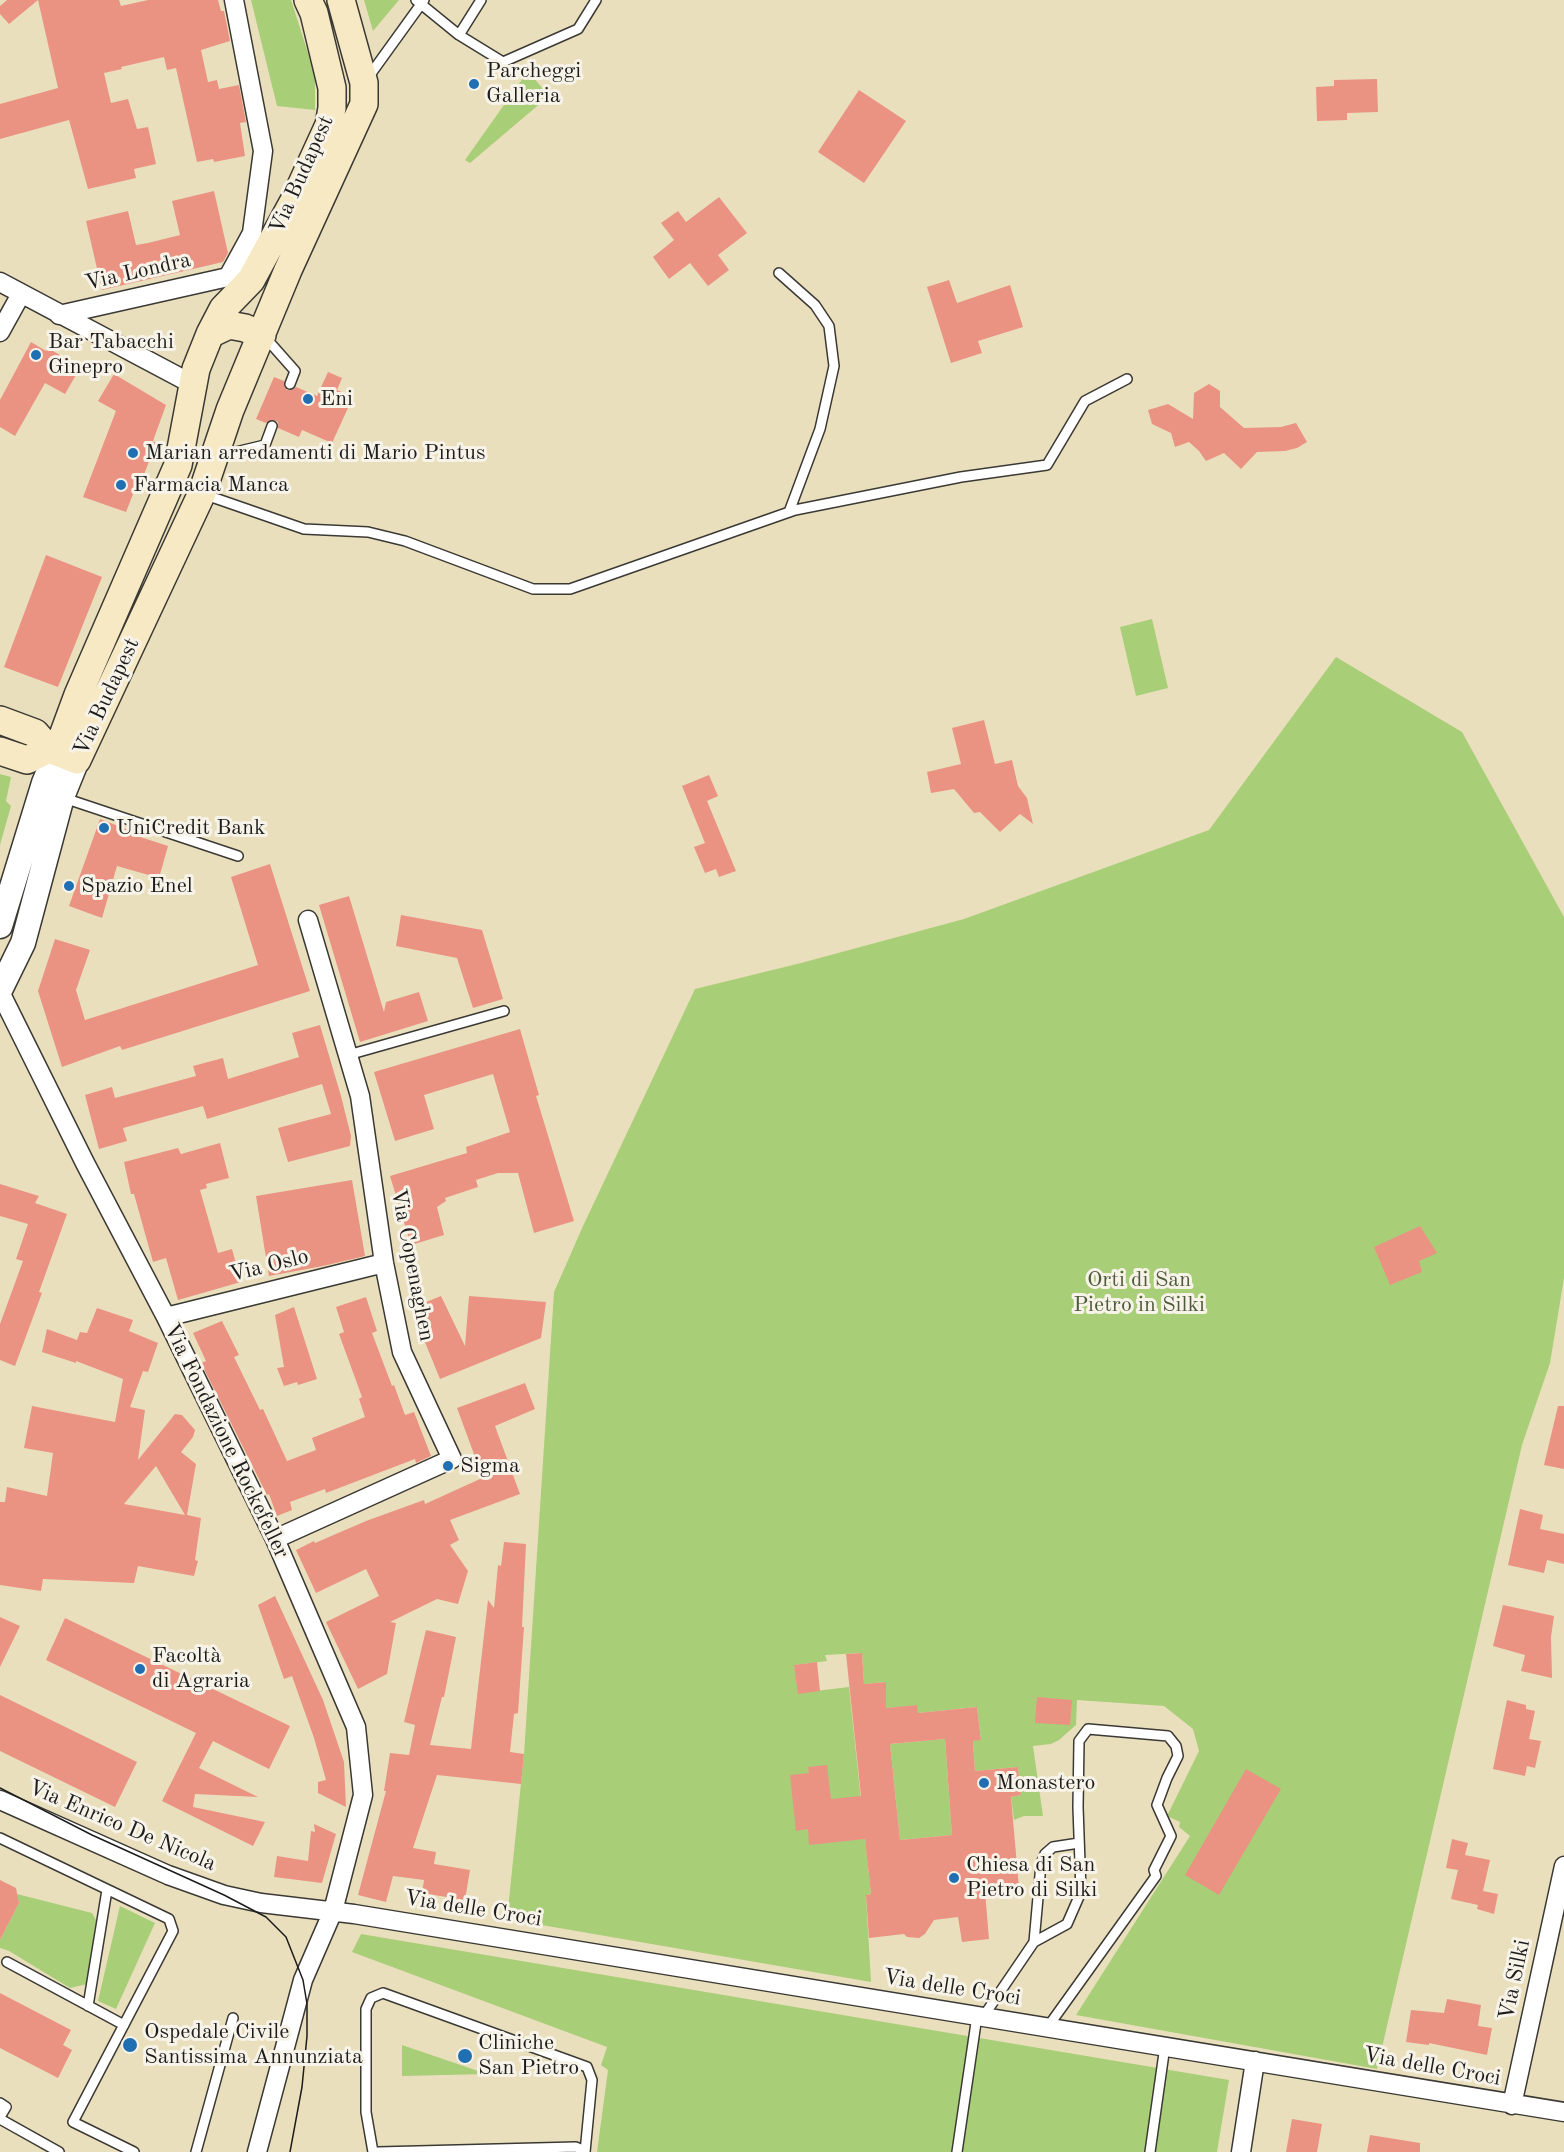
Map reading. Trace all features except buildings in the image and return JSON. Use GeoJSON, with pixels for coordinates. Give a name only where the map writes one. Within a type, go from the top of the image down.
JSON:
{"type":"FeatureCollection","features":[{"type":"Feature","properties":{"kind":"main road","name":"Via Budapest"},"geometry":{"type":"LineString","coordinates":[[61,754],[78,695],[178,465],[196,369],[210,334],[223,309],[251,280],[295,199],[329,125],[332,88],[314,12],[308,0]]}},
{"type":"Feature","properties":{"kind":"main road","name":"Via Budapest"},"geometry":{"type":"LineString","coordinates":[[61,754],[202,493],[230,411],[288,270],[364,104],[364,83],[341,0]]}},
{"type":"Feature","properties":{"kind":"main road"},"geometry":{"type":"LineString","coordinates":[[210,334],[229,325],[262,335]]}},
{"type":"Feature","properties":{"kind":"main road"},"geometry":{"type":"LineString","coordinates":[[194,385],[201,398],[230,411]]}},
{"type":"Feature","properties":{"kind":"main road"},"geometry":{"type":"LineString","coordinates":[[0,720],[35,733],[61,754]]}},
{"type":"Feature","properties":{"kind":"main road"},"geometry":{"type":"LineString","coordinates":[[0,751],[27,760],[61,754]]}},
{"type":"Feature","properties":{"kind":"street","name":"Via Budapest"},"geometry":{"type":"LineString","coordinates":[[228,277],[252,233],[262,151],[234,0]]}},
{"type":"Feature","properties":{"kind":"street","name":"Via Londra"},"geometry":{"type":"LineString","coordinates":[[59,315],[228,277]]}},
{"type":"Feature","properties":{"kind":"street","name":"Via Londra"},"geometry":{"type":"LineString","coordinates":[[0,282],[194,385]]}},
{"type":"Feature","properties":{"kind":"street"},"geometry":{"type":"LineString","coordinates":[[0,332],[21,294]]}},
{"type":"Feature","properties":{"kind":"street","name":"Via Budapest"},"geometry":{"type":"LineString","coordinates":[[0,991],[22,943],[62,797],[61,754]]}},
{"type":"Feature","properties":{"kind":"street","name":"Via Budapest"},"geometry":{"type":"LineString","coordinates":[[0,927],[44,783],[61,754]]}},
{"type":"Feature","properties":{"kind":"street","name":"Via Copenaghen"},"geometry":{"type":"LineString","coordinates":[[275,1539],[452,1459],[402,1352],[384,1263],[360,1096],[308,920]]}},
{"type":"Feature","properties":{"kind":"street","name":"Via Fondazione Rockefeller"},"geometry":{"type":"LineString","coordinates":[[0,991],[85,1163],[166,1317],[275,1539],[356,1727],[363,1795],[333,1911],[303,1980],[257,2152]]}},
{"type":"Feature","properties":{"kind":"street","name":"Via Oslo"},"geometry":{"type":"LineString","coordinates":[[166,1317],[384,1263]]}},
{"type":"Feature","properties":{"kind":"street","name":"Via Enrico De Nicola"},"geometry":{"type":"LineString","coordinates":[[0,1800],[168,1875],[224,1895],[261,1904],[333,1911]]}},
{"type":"Feature","properties":{"kind":"street","name":"Via Silki"},"geometry":{"type":"LineString","coordinates":[[1512,2105],[1564,1866]]}},
{"type":"Feature","properties":{"kind":"street","name":"Via delle Croci"},"geometry":{"type":"LineString","coordinates":[[333,1911],[1564,2112]]}},
{"type":"Feature","properties":{"kind":"street"},"geometry":{"type":"LineString","coordinates":[[1241,2152],[1255,2061]]}},
{"type":"Feature","properties":{"kind":"lane"},"geometry":{"type":"LineString","coordinates":[[459,35],[481,0]]}},
{"type":"Feature","properties":{"kind":"lane"},"geometry":{"type":"LineString","coordinates":[[364,83],[420,2],[459,35],[503,62],[578,29],[596,0]]}},
{"type":"Feature","properties":{"kind":"lane"},"geometry":{"type":"LineString","coordinates":[[779,273],[815,305],[829,326],[834,366],[820,429],[789,512]]}},
{"type":"Feature","properties":{"kind":"lane"},"geometry":{"type":"LineString","coordinates":[[262,335],[295,372],[290,384]]}},
{"type":"Feature","properties":{"kind":"lane"},"geometry":{"type":"LineString","coordinates":[[202,493],[304,529],[368,532],[405,541],[533,589],[570,589],[789,512],[961,477],[1047,465],[1085,401],[1127,379]]}},
{"type":"Feature","properties":{"kind":"lane"},"geometry":{"type":"LineString","coordinates":[[214,457],[265,444],[272,426]]}},
{"type":"Feature","properties":{"kind":"lane"},"geometry":{"type":"LineString","coordinates":[[62,797],[238,856]]}},
{"type":"Feature","properties":{"kind":"lane"},"geometry":{"type":"LineString","coordinates":[[348,1055],[504,1011]]}},
{"type":"Feature","properties":{"kind":"lane"},"geometry":{"type":"LineString","coordinates":[[957,2152],[980,2016],[1034,1942],[1067,1924],[1081,1892],[1079,1741],[1088,1729],[1168,1736],[1176,1746],[1178,1756],[1157,1805],[1171,1836],[1154,1870],[1156,1876],[1047,2028]]}},
{"type":"Feature","properties":{"kind":"lane"},"geometry":{"type":"LineString","coordinates":[[0,1838],[169,1919],[173,1931],[73,2122],[134,2152]]}},
{"type":"Feature","properties":{"kind":"lane"},"geometry":{"type":"LineString","coordinates":[[1034,1942],[1041,1864],[1045,1854],[1053,1847],[1079,1843]]}},
{"type":"Feature","properties":{"kind":"lane"},"geometry":{"type":"LineString","coordinates":[[88,2006],[107,1890]]}},
{"type":"Feature","properties":{"kind":"lane"},"geometry":{"type":"LineString","coordinates":[[7,1962],[124,2025]]}},
{"type":"Feature","properties":{"kind":"lane"},"geometry":{"type":"LineString","coordinates":[[383,1993],[587,2067],[592,2080],[582,2150],[376,2152],[366,2112],[366,2010],[371,1998],[383,1993]]}},
{"type":"Feature","properties":{"kind":"lane"},"geometry":{"type":"LineString","coordinates":[[196,2152],[233,2018]]}},
{"type":"Feature","properties":{"kind":"lane"},"geometry":{"type":"LineString","coordinates":[[1150,2152],[1165,2046]]}},
{"type":"Feature","properties":{"kind":"lane"},"geometry":{"type":"LineString","coordinates":[[0,2103],[6,2107],[0,2118],[59,2152]]}},
{"type":"Feature","properties":{"kind":"green space"},"geometry":{"type":"Polygon","coordinates":[[[251,0],[291,0],[315,75],[315,110],[277,106],[251,0]]]}},
{"type":"Feature","properties":{"kind":"green space"},"geometry":{"type":"Polygon","coordinates":[[[364,0],[399,0],[373,31],[364,0]]]}},
{"type":"Feature","properties":{"kind":"green space"},"geometry":{"type":"Polygon","coordinates":[[[528,71],[549,96],[470,163],[465,160],[528,71]]]}},
{"type":"Feature","properties":{"kind":"green space"},"geometry":{"type":"Polygon","coordinates":[[[1152,619],[1168,688],[1136,696],[1120,627],[1152,619]]]}},
{"type":"Feature","properties":{"kind":"green space","name":"Orti di San Pietro in Silki"},"geometry":{"type":"Polygon","coordinates":[[[1336,657],[1462,732],[1564,917],[1564,1278],[1550,1363],[1522,1445],[1377,2069],[1076,2015],[1190,1836],[1179,1827],[1180,1822],[1167,1816],[1199,1751],[1193,1729],[1164,1706],[1077,1700],[1076,1725],[1051,1744],[1033,1746],[1043,1816],[1024,1816],[1014,1820],[1011,1797],[1021,1795],[1018,1767],[975,1771],[973,1741],[981,1739],[977,1707],[918,1713],[916,1706],[886,1708],[886,1682],[864,1684],[862,1653],[825,1655],[827,1661],[794,1665],[799,1693],[849,1687],[871,1894],[866,1895],[871,1982],[507,1919],[524,1754],[554,1292],[695,989],[964,919],[1209,830],[1336,657]]]}},
{"type":"Feature","properties":{"kind":"green space"},"geometry":{"type":"Polygon","coordinates":[[[0,774],[11,777],[6,801],[11,806],[0,845],[0,774]]]}},
{"type":"Feature","properties":{"kind":"green space"},"geometry":{"type":"Polygon","coordinates":[[[945,1739],[952,1835],[900,1840],[890,1744],[945,1739]]]}},
{"type":"Feature","properties":{"kind":"green space"},"geometry":{"type":"Polygon","coordinates":[[[17,1894],[92,1913],[96,1920],[87,1984],[70,1988],[9,1951],[0,1948],[0,1940],[19,1903],[17,1894]]]}},
{"type":"Feature","properties":{"kind":"green space"},"geometry":{"type":"Polygon","coordinates":[[[120,1906],[155,1923],[116,2009],[98,2001],[120,1906]]]}},
{"type":"Feature","properties":{"kind":"green space"},"geometry":{"type":"Polygon","coordinates":[[[361,1934],[1229,2080],[1217,2152],[597,2152],[608,2070],[601,2065],[607,2047],[352,1952],[361,1934]]]}},
{"type":"Feature","properties":{"kind":"green space"},"geometry":{"type":"Polygon","coordinates":[[[402,2045],[487,2074],[402,2076],[402,2045]]]}},
{"type":"Feature","properties":{"kind":"tram line"},"geometry":{"type":"LineString","coordinates":[[0,1788],[92,1835],[224,1895],[266,1917],[286,1937],[303,1980],[307,2004],[307,2036],[302,2087],[290,2152]]}},
{"type":"Feature","properties":{"kind":"place","name":"Parcheggi Galleria"},"geometry":{"type":"Point","coordinates":[474,84]}},
{"type":"Feature","properties":{"kind":"place","name":"Bar Tabacchi Ginepro"},"geometry":{"type":"Point","coordinates":[36,355]}},
{"type":"Feature","properties":{"kind":"place","name":"Eni"},"geometry":{"type":"Point","coordinates":[308,399]}},
{"type":"Feature","properties":{"kind":"place","name":"Marian arredamenti di Mario Pintus"},"geometry":{"type":"Point","coordinates":[133,453]}},
{"type":"Feature","properties":{"kind":"place","name":"Farmacia Manca"},"geometry":{"type":"Point","coordinates":[121,485]}},
{"type":"Feature","properties":{"kind":"place","name":"UniCredit Bank"},"geometry":{"type":"Point","coordinates":[104,828]}},
{"type":"Feature","properties":{"kind":"place","name":"Spazio Enel"},"geometry":{"type":"Point","coordinates":[69,886]}},
{"type":"Feature","properties":{"kind":"place","name":"Sigma"},"geometry":{"type":"Point","coordinates":[448,1466]}},
{"type":"Feature","properties":{"kind":"place","name":"Facoltà di Agraria"},"geometry":{"type":"Point","coordinates":[140,1669]}},
{"type":"Feature","properties":{"kind":"place","name":"Monastero"},"geometry":{"type":"Point","coordinates":[984,1783]}},
{"type":"Feature","properties":{"kind":"place","name":"Chiesa di San Pietro di Silki"},"geometry":{"type":"Point","coordinates":[954,1878]}},
{"type":"Feature","properties":{"kind":"place","name":"Ospedale Civile Santissima Annunziata"},"geometry":{"type":"Point","coordinates":[130,2045]}},
{"type":"Feature","properties":{"kind":"place","name":"Cliniche San Pietro"},"geometry":{"type":"Point","coordinates":[465,2056]}}]}
